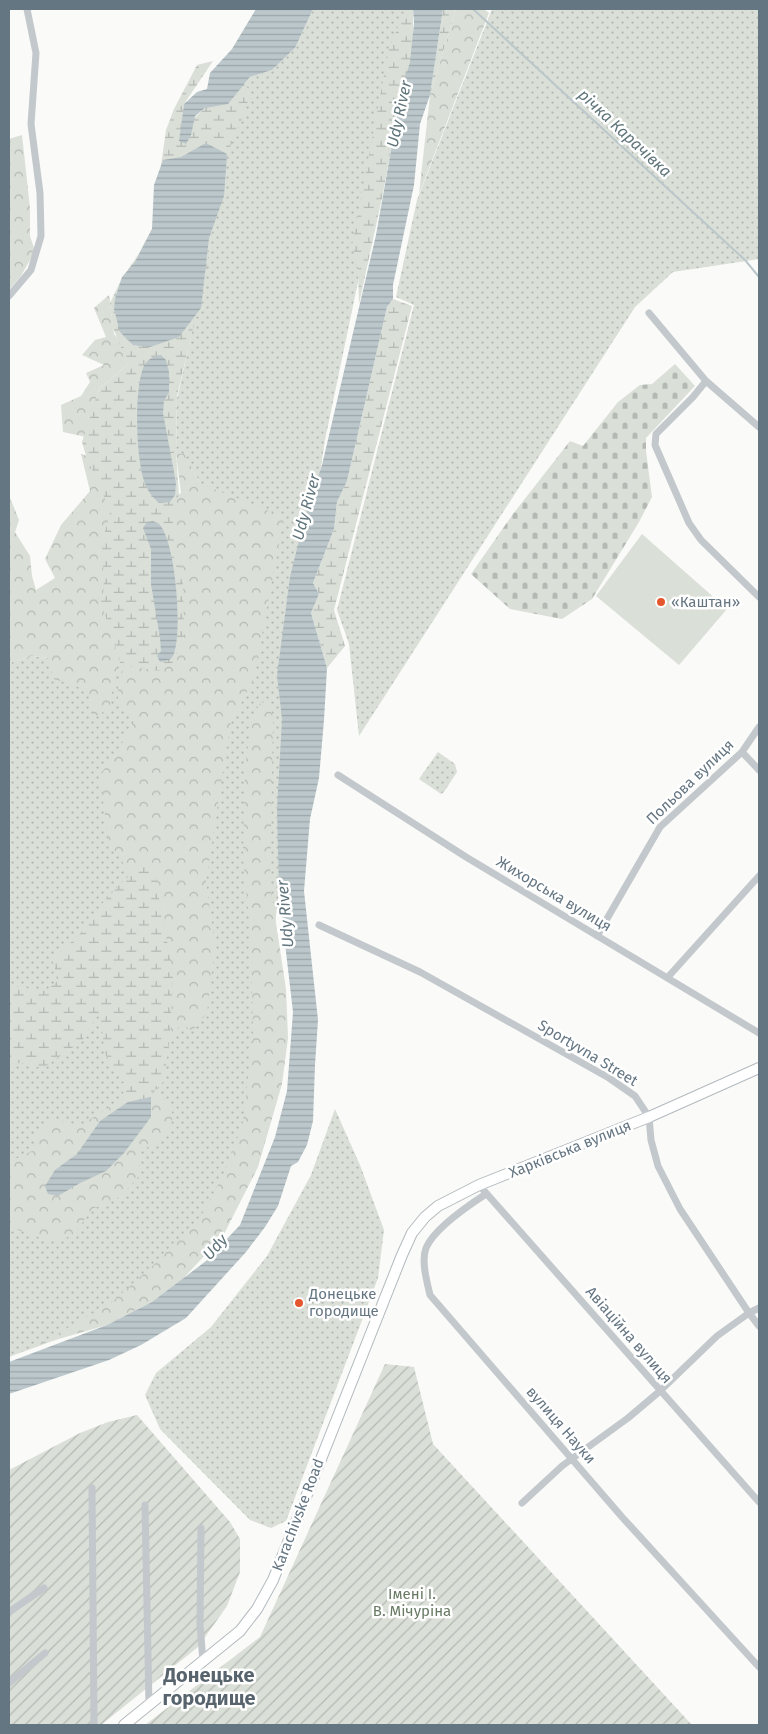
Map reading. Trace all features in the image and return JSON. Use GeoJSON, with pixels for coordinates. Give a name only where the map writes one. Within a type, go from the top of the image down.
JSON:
{"type":"FeatureCollection","features":[{"type":"Feature","properties":{"kind":"main road","name":"Харківська вулиця"},"geometry":{"type":"LineString","coordinates":[[402,1255],[412,1233],[431,1211],[759,1068]]}},
{"type":"Feature","properties":{"kind":"main road","name":"Karachivske Road"},"geometry":{"type":"LineString","coordinates":[[124,1725],[240,1631],[257,1609],[273,1580],[402,1255]]}},
{"type":"Feature","properties":{"kind":"street"},"geometry":{"type":"LineString","coordinates":[[9,296],[30,270],[41,236],[40,193],[31,124],[36,53],[27,9]]}},
{"type":"Feature","properties":{"kind":"street"},"geometry":{"type":"LineString","coordinates":[[649,313],[706,381],[759,427]]}},
{"type":"Feature","properties":{"kind":"street"},"geometry":{"type":"LineString","coordinates":[[706,381],[693,397],[656,434],[655,445],[689,523],[701,540],[759,597]]}},
{"type":"Feature","properties":{"kind":"street","name":"Польова вулиця"},"geometry":{"type":"LineString","coordinates":[[597,936],[660,827],[742,752],[759,726]]}},
{"type":"Feature","properties":{"kind":"street"},"geometry":{"type":"LineString","coordinates":[[742,752],[759,770]]}},
{"type":"Feature","properties":{"kind":"street","name":"Жихорська вулиця"},"geometry":{"type":"LineString","coordinates":[[338,774],[466,856],[759,1033]]}},
{"type":"Feature","properties":{"kind":"street"},"geometry":{"type":"LineString","coordinates":[[668,977],[759,876]]}},
{"type":"Feature","properties":{"kind":"street","name":"Sportyvna Street"},"geometry":{"type":"LineString","coordinates":[[319,926],[420,972],[609,1078],[635,1096],[649,1117],[651,1140],[658,1166],[680,1209],[759,1326]]}},
{"type":"Feature","properties":{"kind":"street","name":"Авіаційна вулиця"},"geometry":{"type":"LineString","coordinates":[[483,1189],[759,1502]]}},
{"type":"Feature","properties":{"kind":"street","name":"вулиця Науки"},"geometry":{"type":"LineString","coordinates":[[483,1189],[439,1231],[426,1249],[425,1272],[430,1294],[622,1517],[759,1667]]}},
{"type":"Feature","properties":{"kind":"street"},"geometry":{"type":"LineString","coordinates":[[522,1503],[562,1466],[628,1418],[660,1391],[717,1336],[759,1308]]}},
{"type":"Feature","properties":{"kind":"street"},"geometry":{"type":"LineString","coordinates":[[92,1488],[94,1725]]}},
{"type":"Feature","properties":{"kind":"street"},"geometry":{"type":"LineString","coordinates":[[145,1505],[149,1705]]}},
{"type":"Feature","properties":{"kind":"street"},"geometry":{"type":"LineString","coordinates":[[201,1528],[200,1624],[203,1662]]}},
{"type":"Feature","properties":{"kind":"street"},"geometry":{"type":"LineString","coordinates":[[9,1612],[44,1588]]}},
{"type":"Feature","properties":{"kind":"street"},"geometry":{"type":"LineString","coordinates":[[9,1684],[45,1653]]}},
{"type":"Feature","properties":{"kind":"green space"},"geometry":{"type":"Polygon","coordinates":[[[313,9],[409,9],[320,473],[301,534],[282,729],[279,892],[249,1130],[194,1237],[107,1321],[9,1357],[9,663],[32,656],[49,658],[90,582],[170,502],[181,493],[201,484],[184,455],[176,454],[177,399],[195,318],[223,164],[243,86],[250,77],[272,70],[295,48],[313,9]]]}},
{"type":"Feature","properties":{"kind":"green space"},"geometry":{"type":"Polygon","coordinates":[[[405,9],[413,9],[413,58],[398,114],[359,304],[358,269],[352,245],[389,49],[405,9]]]}},
{"type":"Feature","properties":{"kind":"green space"},"geometry":{"type":"Polygon","coordinates":[[[443,9],[456,9],[430,95],[443,9]]]}},
{"type":"Feature","properties":{"kind":"green space"},"geometry":{"type":"Polygon","coordinates":[[[456,9],[484,9],[489,13],[419,194],[430,95],[456,9]]]}},
{"type":"Feature","properties":{"kind":"green space"},"geometry":{"type":"Polygon","coordinates":[[[492,9],[759,9],[759,259],[673,272],[635,307],[359,736],[349,644],[337,610],[414,305],[396,297],[417,200],[492,9]]]}},
{"type":"Feature","properties":{"kind":"green space"},"geometry":{"type":"Polygon","coordinates":[[[213,61],[184,104],[180,139],[194,118],[205,108],[242,83],[251,91],[242,119],[223,164],[204,282],[177,396],[176,454],[179,495],[173,504],[173,534],[183,587],[184,636],[172,664],[159,671],[121,665],[101,602],[104,588],[102,542],[110,514],[90,465],[92,463],[86,456],[82,442],[99,389],[128,364],[113,328],[110,303],[121,280],[138,255],[152,229],[166,130],[174,109],[197,65],[213,61]]]}},
{"type":"Feature","properties":{"kind":"green space"},"geometry":{"type":"Polygon","coordinates":[[[22,135],[30,208],[30,236],[35,251],[21,276],[9,290],[9,139],[22,135]]]}},
{"type":"Feature","properties":{"kind":"green space"},"geometry":{"type":"Polygon","coordinates":[[[109,295],[114,334],[128,350],[128,364],[99,389],[86,437],[63,432],[61,405],[81,396],[90,382],[86,373],[104,365],[82,355],[95,340],[106,337],[94,308],[109,295]]]}},
{"type":"Feature","properties":{"kind":"green space"},"geometry":{"type":"Polygon","coordinates":[[[393,299],[412,306],[334,610],[345,646],[327,668],[311,613],[319,594],[313,583],[334,529],[337,502],[347,481],[387,307],[393,299]]]}},
{"type":"Feature","properties":{"kind":"green space"},"geometry":{"type":"Polygon","coordinates":[[[675,364],[695,386],[646,438],[652,497],[592,599],[562,619],[510,609],[471,574],[513,514],[570,441],[583,446],[618,402],[640,385],[652,384],[675,364]]]}},
{"type":"Feature","properties":{"kind":"green space"},"geometry":{"type":"Polygon","coordinates":[[[81,454],[114,465],[139,493],[109,585],[98,598],[112,615],[113,634],[119,657],[109,709],[94,717],[90,699],[82,689],[53,679],[49,658],[32,656],[9,663],[9,495],[19,520],[15,532],[30,556],[32,576],[36,590],[55,578],[45,559],[61,525],[90,491],[81,454]]]}},
{"type":"Feature","properties":{"kind":"green space"},"geometry":{"type":"Polygon","coordinates":[[[176,454],[184,454],[201,484],[284,517],[254,678],[230,725],[206,882],[215,945],[207,1013],[192,1031],[181,1023],[170,1041],[173,974],[142,886],[127,869],[108,840],[100,775],[119,749],[134,721],[129,712],[118,703],[118,687],[125,663],[184,636],[183,585],[169,531],[170,506],[181,493],[176,454]]]}},
{"type":"Feature","properties":{"kind":"green space","name":"«Каштан»"},"geometry":{"type":"Polygon","coordinates":[[[642,534],[727,609],[679,665],[596,596],[642,534]]]}},
{"type":"Feature","properties":{"kind":"green space"},"geometry":{"type":"Polygon","coordinates":[[[261,702],[270,704],[273,720],[270,883],[286,989],[288,1038],[282,1084],[258,1167],[223,1236],[177,1285],[152,1302],[107,1325],[38,1345],[111,1303],[157,1262],[201,1216],[225,1172],[243,1122],[253,1035],[251,940],[243,858],[245,768],[252,717],[261,702]]]}},
{"type":"Feature","properties":{"kind":"green space"},"geometry":{"type":"Polygon","coordinates":[[[438,752],[455,764],[457,772],[441,794],[419,779],[438,752]]]}},
{"type":"Feature","properties":{"kind":"green space"},"geometry":{"type":"Polygon","coordinates":[[[144,863],[153,865],[173,974],[170,1035],[164,1081],[148,1098],[125,1104],[121,1078],[105,1054],[100,1012],[82,1041],[43,1068],[20,1063],[9,1064],[9,988],[12,986],[45,991],[59,980],[52,960],[82,932],[99,907],[121,883],[144,863]]]}},
{"type":"Feature","properties":{"kind":"green space"},"geometry":{"type":"Polygon","coordinates":[[[156,1093],[170,1102],[172,1121],[170,1127],[161,1138],[139,1153],[140,1175],[120,1197],[92,1209],[73,1236],[50,1241],[15,1229],[9,1230],[9,1162],[34,1150],[36,1133],[53,1120],[81,1125],[123,1099],[156,1093]]]}},
{"type":"Feature","properties":{"kind":"green space","name":"Донецьке городище"},"geometry":{"type":"Polygon","coordinates":[[[335,1109],[360,1165],[384,1230],[378,1278],[286,1521],[271,1528],[250,1520],[160,1429],[145,1395],[156,1373],[211,1327],[267,1256],[311,1175],[335,1109]]]}},
{"type":"Feature","properties":{"kind":"green space","name":"Імені І. В. Мічуріна"},"geometry":{"type":"Polygon","coordinates":[[[385,1364],[414,1367],[433,1444],[692,1725],[145,1725],[260,1637],[385,1364]]]}},
{"type":"Feature","properties":{"kind":"green space"},"geometry":{"type":"Polygon","coordinates":[[[137,1415],[230,1522],[240,1539],[240,1572],[227,1606],[198,1647],[101,1725],[9,1725],[9,1470],[80,1433],[108,1422],[137,1415]]]}},
{"type":"Feature","properties":{"kind":"water"},"geometry":{"type":"Polygon","coordinates":[[[256,9],[313,9],[295,48],[272,70],[250,77],[228,104],[205,108],[195,116],[191,135],[186,144],[179,141],[184,104],[197,92],[207,89],[210,73],[232,49],[256,9]]]}},
{"type":"Feature","properties":{"kind":"water","name":"Udy River"},"geometry":{"type":"Polygon","coordinates":[[[413,9],[443,9],[430,95],[420,124],[414,185],[393,285],[393,299],[387,307],[347,481],[337,502],[334,529],[313,583],[319,594],[311,613],[327,668],[319,778],[310,819],[304,891],[318,1020],[313,1121],[307,1145],[298,1162],[291,1166],[278,1206],[265,1227],[246,1252],[186,1318],[141,1345],[109,1360],[9,1394],[9,1362],[107,1325],[152,1302],[206,1261],[240,1225],[275,1137],[287,1091],[293,1012],[279,892],[277,809],[282,719],[277,675],[290,577],[305,516],[322,465],[376,235],[402,89],[410,62],[414,23],[413,9]]]}},
{"type":"Feature","properties":{"kind":"water"},"geometry":{"type":"Polygon","coordinates":[[[206,143],[227,154],[224,196],[209,238],[201,308],[179,337],[150,347],[133,345],[120,332],[114,309],[115,299],[122,277],[135,262],[152,229],[154,185],[163,160],[181,157],[206,143]]]}},
{"type":"Feature","properties":{"kind":"water"},"geometry":{"type":"Polygon","coordinates":[[[161,355],[166,360],[169,372],[169,393],[164,400],[163,413],[176,483],[175,495],[170,502],[159,503],[147,487],[141,470],[137,408],[143,368],[150,359],[161,355]]]}},
{"type":"Feature","properties":{"kind":"water"},"geometry":{"type":"Polygon","coordinates":[[[153,521],[159,524],[170,549],[174,568],[177,609],[176,645],[173,656],[169,660],[160,662],[157,656],[161,651],[160,638],[151,584],[151,549],[143,528],[147,522],[153,521]]]}},
{"type":"Feature","properties":{"kind":"water"},"geometry":{"type":"Polygon","coordinates":[[[151,1097],[151,1117],[124,1153],[106,1171],[58,1196],[48,1194],[45,1186],[55,1170],[77,1154],[100,1121],[128,1102],[151,1097]]]}},
{"type":"Feature","properties":{"kind":"waterway","name":"річка Карачівка"},"geometry":{"type":"LineString","coordinates":[[473,9],[745,260],[759,277]]}},
{"type":"Feature","properties":{"kind":"place","name":"«Каштан»"},"geometry":{"type":"Point","coordinates":[661,602]}},
{"type":"Feature","properties":{"kind":"place","name":"Донецьке городище"},"geometry":{"type":"Point","coordinates":[299,1303]}},
{"type":"Feature","properties":{"kind":"district","name":"Донецьке городище"},"geometry":{"type":"Point","coordinates":[209,1686]}},
{"type":"Feature","properties":{"kind":"water label","name":"Udy"},"geometry":{"type":"Point","coordinates":[215,1247]}}]}
